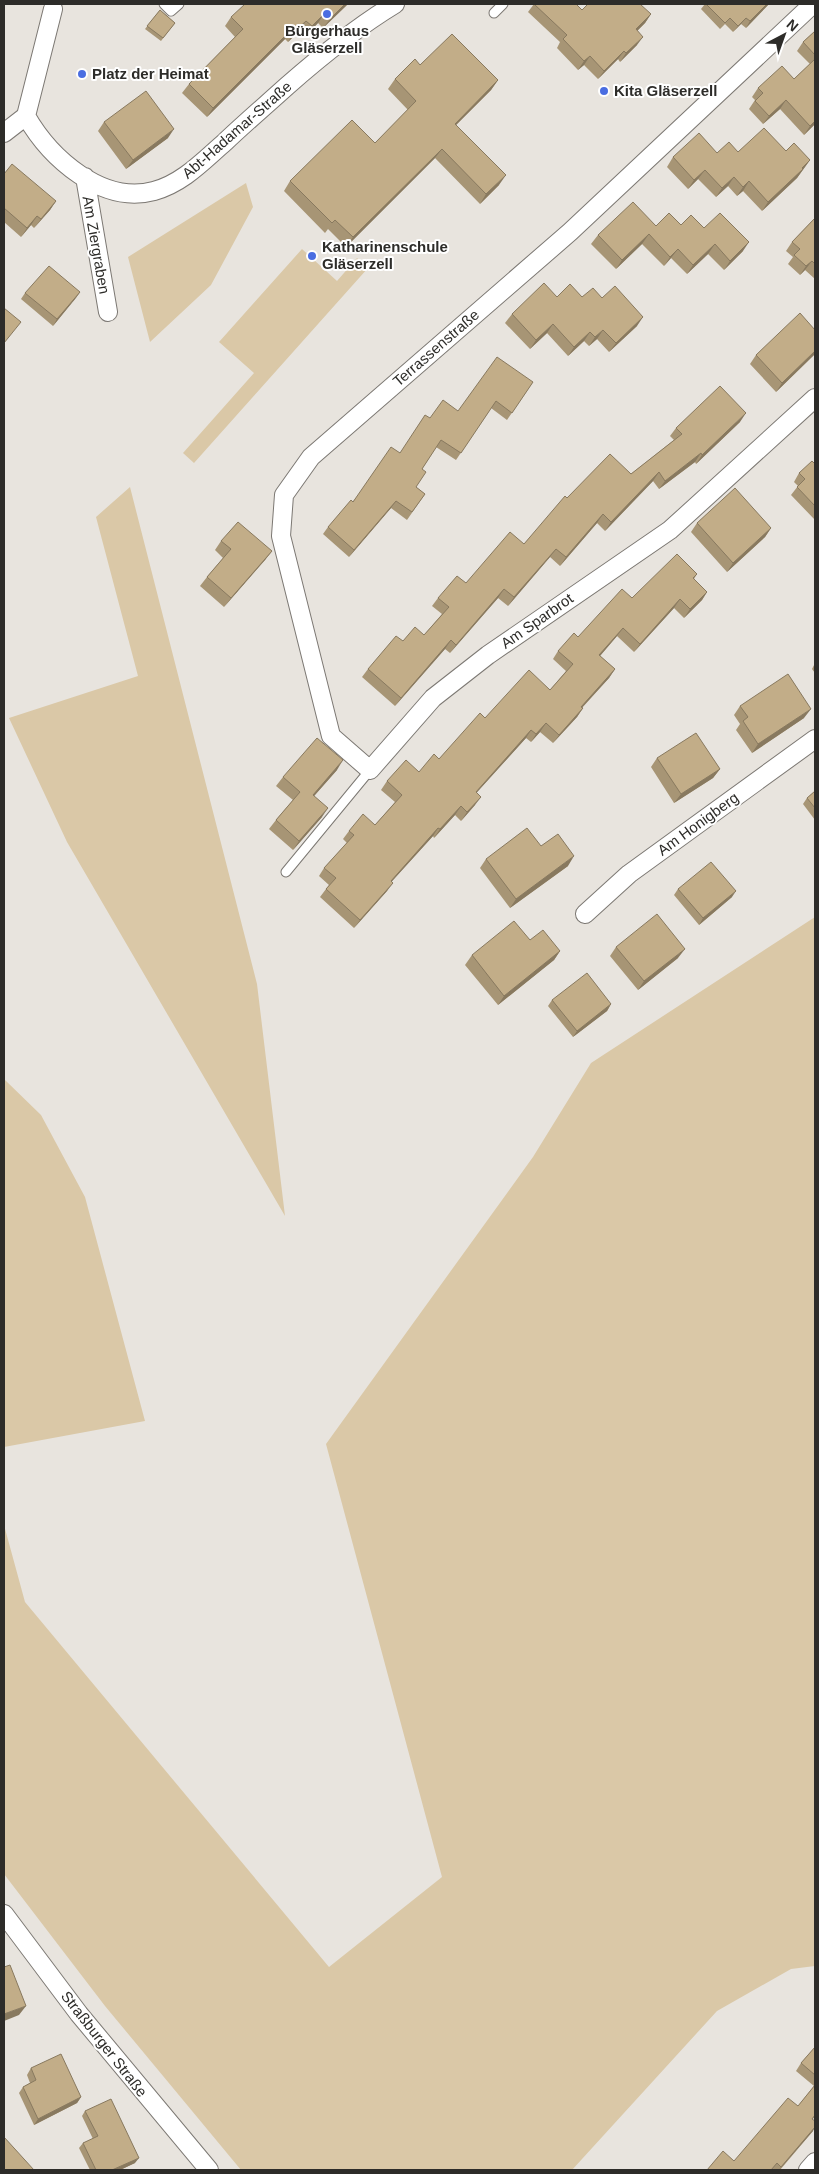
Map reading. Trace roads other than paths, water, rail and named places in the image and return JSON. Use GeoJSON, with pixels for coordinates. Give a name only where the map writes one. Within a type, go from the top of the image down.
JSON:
{"type":"FeatureCollection","features":[{"type":"Feature","properties":{"kind":"street","name":"Abt-Hadamar-Straße"},"geometry":{"type":"LineString","coordinates":[[26,116],[46,146],[64,163],[85,177],[107,188],[130,193],[153,192],[177,183],[289,84],[345,39],[395,4]]}},
{"type":"Feature","properties":{"kind":"street","name":"Terrassenstraße"},"geometry":{"type":"LineString","coordinates":[[370,770],[331,736],[281,536],[284,495],[311,457],[570,232],[813,4]]}},
{"type":"Feature","properties":{"kind":"street"},"geometry":{"type":"LineString","coordinates":[[4,132],[26,116],[52,6]]}},
{"type":"Feature","properties":{"kind":"street","name":"Am Ziergraben"},"geometry":{"type":"LineString","coordinates":[[85,177],[108,312]]}},
{"type":"Feature","properties":{"kind":"street","name":"Am Sparbrot"},"geometry":{"type":"LineString","coordinates":[[370,770],[433,698],[488,655],[670,530],[815,398]]}},
{"type":"Feature","properties":{"kind":"street","name":"Am Honigberg"},"geometry":{"type":"LineString","coordinates":[[585,914],[629,874],[815,739]]}},
{"type":"Feature","properties":{"kind":"street","name":"Straßburger Straße"},"geometry":{"type":"LineString","coordinates":[[4,1914],[79,2014],[209,2170]]}},
{"type":"Feature","properties":{"kind":"street"},"geometry":{"type":"LineString","coordinates":[[808,2170],[815,2162]]}},
{"type":"Feature","properties":{"kind":"lane"},"geometry":{"type":"LineString","coordinates":[[164,4],[172,11],[179,4]]}},
{"type":"Feature","properties":{"kind":"lane"},"geometry":{"type":"LineString","coordinates":[[494,13],[503,4]]}},
{"type":"Feature","properties":{"kind":"lane","name":"Am Sparbrot"},"geometry":{"type":"LineString","coordinates":[[286,872],[370,770]]}},
{"type":"Feature","properties":{"kind":"place","name":"Bürgerhaus Gläserzell"},"geometry":{"type":"Point","coordinates":[327,14]}},
{"type":"Feature","properties":{"kind":"place","name":"Platz der Heimat"},"geometry":{"type":"Point","coordinates":[82,74]}},
{"type":"Feature","properties":{"kind":"place","name":"Kita Gläserzell"},"geometry":{"type":"Point","coordinates":[604,91]}},
{"type":"Feature","properties":{"kind":"place","name":"Katharinenschule Gläserzell"},"geometry":{"type":"Point","coordinates":[312,256]}}]}
